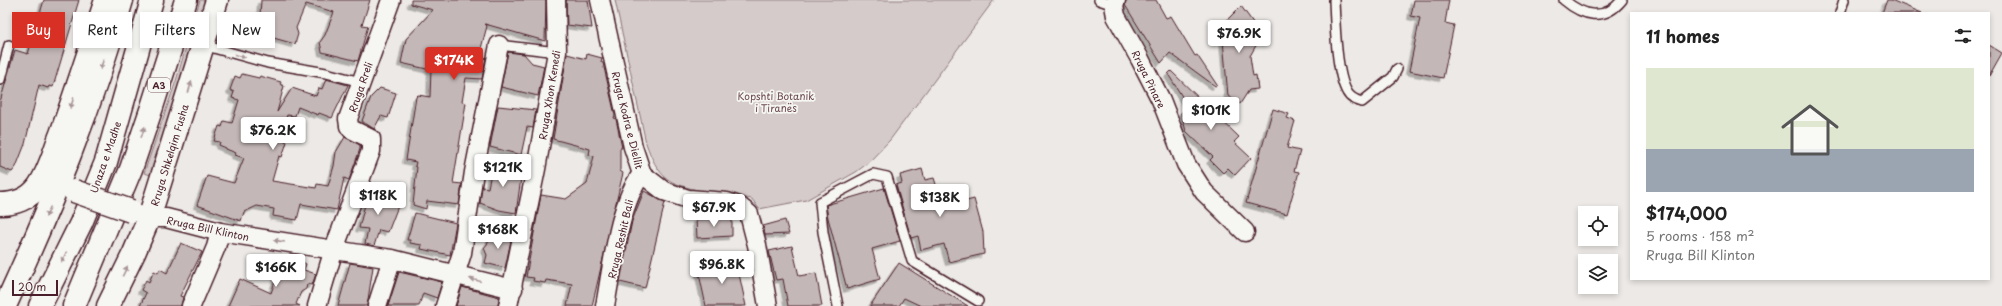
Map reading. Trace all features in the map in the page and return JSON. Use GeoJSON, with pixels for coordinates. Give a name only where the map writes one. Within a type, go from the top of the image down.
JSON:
{"type":"FeatureCollection","features":[{"type":"Feature","properties":{"kind":"main road"},"geometry":{"type":"LineString","coordinates":[[0,204],[17,202],[27,198],[44,178],[68,113],[106,0]]}},
{"type":"Feature","properties":{"kind":"main road"},"geometry":{"type":"LineString","coordinates":[[5,306],[66,188],[92,96],[122,0]]}},
{"type":"Feature","properties":{"kind":"main road","name":"Unaza e Madhe"},"geometry":{"type":"LineString","coordinates":[[40,306],[82,223],[106,162],[152,0]]}},
{"type":"Feature","properties":{"kind":"main road","name":"A3"},"geometry":{"type":"LineString","coordinates":[[74,306],[130,169],[186,0]]}},
{"type":"Feature","properties":{"kind":"main road","name":"Rruga Shkelqim Fusha"},"geometry":{"type":"LineString","coordinates":[[209,26],[217,0]]}},
{"type":"Feature","properties":{"kind":"main road","name":"Rruga Shkelqim Fusha"},"geometry":{"type":"LineString","coordinates":[[108,306],[134,253],[140,215],[202,48]]}},
{"type":"Feature","properties":{"kind":"main road","name":"Rruga Bill Klinton"},"geometry":{"type":"LineString","coordinates":[[66,188],[140,215]]}},
{"type":"Feature","properties":{"kind":"street","name":"Rruga Rreli"},"geometry":{"type":"LineString","coordinates":[[334,249],[368,160],[372,142],[371,139],[351,129],[348,123],[361,82],[391,0]]}},
{"type":"Feature","properties":{"kind":"street","name":"Rruga Xhon Kenedi"},"geometry":{"type":"LineString","coordinates":[[508,306],[513,289],[557,52],[556,0]]}},
{"type":"Feature","properties":{"kind":"street","name":"Rruga Kodra e Diellit"},"geometry":{"type":"LineString","coordinates":[[600,0],[633,147],[642,174],[664,191],[688,199],[727,202],[740,206],[749,214],[757,245],[768,306]]}},
{"type":"Feature","properties":{"kind":"street","name":"Rruga Pinare"},"geometry":{"type":"LineString","coordinates":[[1110,2],[1161,100],[1186,164],[1194,179],[1204,192],[1245,232]]}},
{"type":"Feature","properties":{"kind":"street"},"geometry":{"type":"LineString","coordinates":[[445,306],[462,253],[474,172],[499,45]]}},
{"type":"Feature","properties":{"kind":"street","name":"Rruga Reshit Bali"},"geometry":{"type":"LineString","coordinates":[[604,306],[626,205],[635,183],[642,174]]}},
{"type":"Feature","properties":{"kind":"street","name":"Rruga Bill Klinton"},"geometry":{"type":"LineString","coordinates":[[140,215],[178,220],[220,232],[392,259],[513,289]]}},
{"type":"Feature","properties":{"kind":"street"},"geometry":{"type":"LineString","coordinates":[[191,306],[216,247],[220,232]]}},
{"type":"Feature","properties":{"kind":"street"},"geometry":{"type":"LineString","coordinates":[[317,306],[334,249]]}},
{"type":"Feature","properties":{"kind":"street"},"geometry":{"type":"LineString","coordinates":[[377,306],[392,259]]}},
{"type":"Feature","properties":{"kind":"lane"},"geometry":{"type":"LineString","coordinates":[[1334,0],[1341,77],[1347,93],[1353,100],[1362,102],[1368,98],[1393,77],[1396,69]]}},
{"type":"Feature","properties":{"kind":"lane"},"geometry":{"type":"LineString","coordinates":[[1564,0],[1582,12],[1596,15],[1616,7],[1622,0]]}},
{"type":"Feature","properties":{"kind":"lane"},"geometry":{"type":"LineString","coordinates":[[1840,12],[1844,0]]}},
{"type":"Feature","properties":{"kind":"lane"},"geometry":{"type":"LineString","coordinates":[[0,80],[9,45]]}},
{"type":"Feature","properties":{"kind":"lane"},"geometry":{"type":"LineString","coordinates":[[499,45],[557,52]]}},
{"type":"Feature","properties":{"kind":"lane"},"geometry":{"type":"LineString","coordinates":[[209,47],[268,63],[326,73],[361,82]]}},
{"type":"Feature","properties":{"kind":"lane"},"geometry":{"type":"LineString","coordinates":[[838,306],[823,232],[820,202],[873,174],[887,177],[912,261],[978,301]]}},
{"type":"Feature","properties":{"kind":"green space"},"geometry":{"type":"Polygon","coordinates":[[[200,0],[207,0],[203,12],[196,12],[200,0]]]}},
{"type":"Feature","properties":{"kind":"green space","name":"Kopshti Botanik i Tiranës"},"geometry":{"type":"Polygon","coordinates":[[[615,0],[994,0],[890,140],[868,163],[856,172],[806,200],[759,209],[752,199],[686,187],[676,184],[661,173],[652,159],[646,143],[615,0]]]}},
{"type":"Feature","properties":{"kind":"green space"},"geometry":{"type":"Polygon","coordinates":[[[186,48],[192,48],[151,175],[144,173],[186,48]]]}},
{"type":"Feature","properties":{"kind":"building"},"geometry":{"type":"Polygon","coordinates":[[[44,0],[79,0],[75,12],[73,12],[73,20],[65,47],[65,12],[40,12],[44,0]]]}},
{"type":"Feature","properties":{"kind":"building"},"geometry":{"type":"Polygon","coordinates":[[[261,0],[370,0],[362,25],[368,26],[358,61],[322,52],[320,42],[325,35],[334,12],[306,4],[296,28],[298,34],[295,44],[275,38],[275,12],[260,12],[261,0]]]}},
{"type":"Feature","properties":{"kind":"building"},"geometry":{"type":"Polygon","coordinates":[[[411,0],[546,0],[545,41],[485,24],[487,26],[479,56],[486,58],[482,79],[466,78],[462,102],[466,103],[453,183],[462,184],[459,205],[427,201],[426,209],[413,205],[417,167],[415,166],[416,162],[406,160],[416,97],[418,95],[430,97],[431,70],[401,63],[406,39],[433,10],[411,4],[411,0]]]}},
{"type":"Feature","properties":{"kind":"building"},"geometry":{"type":"Polygon","coordinates":[[[566,0],[588,0],[592,28],[567,25],[566,0]]]}},
{"type":"Feature","properties":{"kind":"building"},"geometry":{"type":"Polygon","coordinates":[[[1126,0],[1156,0],[1166,18],[1171,16],[1195,56],[1197,55],[1217,85],[1215,86],[1170,53],[1161,63],[1125,5],[1126,0]]]}},
{"type":"Feature","properties":{"kind":"building"},"geometry":{"type":"Polygon","coordinates":[[[1414,0],[1449,0],[1445,23],[1454,25],[1443,78],[1409,71],[1420,18],[1411,16],[1414,0]]]}},
{"type":"Feature","properties":{"kind":"building"},"geometry":{"type":"Polygon","coordinates":[[[1887,0],[1891,0],[1920,12],[1882,12],[1887,0]]]}},
{"type":"Feature","properties":{"kind":"building"},"geometry":{"type":"Polygon","coordinates":[[[1241,6],[1262,35],[1250,56],[1253,76],[1256,75],[1258,89],[1249,90],[1240,104],[1228,96],[1223,40],[1218,38],[1218,29],[1241,6]]]}},
{"type":"Feature","properties":{"kind":"building"},"geometry":{"type":"Polygon","coordinates":[[[1990,46],[2002,53],[1990,74],[1990,46]]]}},
{"type":"Feature","properties":{"kind":"building"},"geometry":{"type":"Polygon","coordinates":[[[30,48],[65,48],[53,87],[49,86],[48,88],[39,85],[25,144],[16,167],[12,172],[0,167],[0,102],[15,50],[28,54],[30,48]]]}},
{"type":"Feature","properties":{"kind":"building"},"geometry":{"type":"Polygon","coordinates":[[[508,52],[524,54],[532,63],[544,66],[538,96],[501,87],[508,52]]]}},
{"type":"Feature","properties":{"kind":"building"},"geometry":{"type":"Polygon","coordinates":[[[567,54],[586,59],[587,54],[602,58],[601,62],[603,63],[615,115],[614,118],[616,119],[622,148],[620,148],[620,171],[623,173],[592,306],[567,306],[572,284],[546,280],[545,283],[533,281],[534,278],[526,277],[541,195],[566,199],[587,184],[594,156],[589,155],[590,149],[553,139],[567,54]]]}},
{"type":"Feature","properties":{"kind":"building"},"geometry":{"type":"Polygon","coordinates":[[[1171,71],[1239,137],[1234,142],[1251,158],[1235,175],[1228,168],[1223,173],[1210,160],[1213,157],[1186,131],[1181,113],[1188,106],[1168,74],[1171,71]]]}},
{"type":"Feature","properties":{"kind":"building"},"geometry":{"type":"Polygon","coordinates":[[[242,74],[259,78],[260,76],[281,82],[280,84],[284,86],[277,112],[292,88],[316,96],[319,88],[322,89],[326,79],[348,85],[332,118],[319,113],[318,115],[298,107],[295,116],[287,115],[280,138],[287,142],[282,157],[279,156],[272,181],[316,188],[317,184],[328,186],[334,166],[336,152],[345,137],[360,145],[360,149],[349,180],[344,178],[337,210],[301,204],[297,220],[273,216],[274,209],[257,206],[244,212],[241,221],[197,205],[207,176],[234,183],[244,158],[235,155],[236,153],[219,145],[220,142],[214,141],[219,126],[222,127],[224,121],[232,123],[239,100],[232,98],[234,92],[230,90],[235,76],[240,78],[242,74]]]}},
{"type":"Feature","properties":{"kind":"building"},"geometry":{"type":"Polygon","coordinates":[[[380,88],[396,93],[388,118],[381,116],[374,129],[362,121],[371,97],[380,88]]]}},
{"type":"Feature","properties":{"kind":"building"},"geometry":{"type":"Polygon","coordinates":[[[498,106],[536,110],[533,128],[527,127],[521,155],[490,147],[498,106]]]}},
{"type":"Feature","properties":{"kind":"building"},"geometry":{"type":"Polygon","coordinates":[[[1273,109],[1289,114],[1287,118],[1295,121],[1287,148],[1300,151],[1294,171],[1299,172],[1287,214],[1246,203],[1273,109]]]}},
{"type":"Feature","properties":{"kind":"building"},"geometry":{"type":"Polygon","coordinates":[[[520,161],[518,170],[522,171],[516,213],[499,210],[480,203],[482,187],[488,188],[492,168],[520,161]]]}},
{"type":"Feature","properties":{"kind":"building"},"geometry":{"type":"Polygon","coordinates":[[[922,169],[925,180],[934,178],[939,194],[951,190],[955,204],[974,199],[983,232],[984,254],[949,262],[944,244],[921,250],[918,236],[911,238],[896,185],[902,183],[900,175],[922,169]]]}},
{"type":"Feature","properties":{"kind":"building"},"geometry":{"type":"Polygon","coordinates":[[[884,188],[900,241],[872,249],[880,279],[847,289],[828,218],[826,205],[884,188]]]}},
{"type":"Feature","properties":{"kind":"building"},"geometry":{"type":"Polygon","coordinates":[[[644,191],[665,202],[645,288],[620,282],[632,221],[644,191]]]}},
{"type":"Feature","properties":{"kind":"building"},"geometry":{"type":"Polygon","coordinates":[[[368,193],[400,201],[388,232],[379,230],[374,246],[365,244],[368,229],[359,228],[368,193]]]}},
{"type":"Feature","properties":{"kind":"building"},"geometry":{"type":"Polygon","coordinates":[[[415,213],[456,223],[450,255],[421,249],[422,245],[410,243],[410,240],[407,240],[415,213]]]}},
{"type":"Feature","properties":{"kind":"building"},"geometry":{"type":"Polygon","coordinates":[[[732,218],[732,236],[697,238],[696,219],[732,218]]]}},
{"type":"Feature","properties":{"kind":"building"},"geometry":{"type":"Polygon","coordinates":[[[785,220],[789,234],[765,235],[763,226],[785,220]]]}},
{"type":"Feature","properties":{"kind":"building"},"geometry":{"type":"Polygon","coordinates":[[[491,233],[512,236],[505,268],[485,263],[487,255],[484,248],[490,240],[491,233]]]}},
{"type":"Feature","properties":{"kind":"building"},"geometry":{"type":"Polygon","coordinates":[[[181,243],[202,252],[180,296],[183,297],[181,306],[140,306],[146,293],[141,290],[146,280],[149,282],[154,271],[158,273],[160,269],[167,273],[181,243]]]}},
{"type":"Feature","properties":{"kind":"building"},"geometry":{"type":"Polygon","coordinates":[[[792,246],[799,276],[816,273],[822,306],[788,306],[783,279],[776,280],[769,251],[792,246]]]}},
{"type":"Feature","properties":{"kind":"building"},"geometry":{"type":"Polygon","coordinates":[[[289,258],[301,261],[306,264],[304,270],[316,274],[312,285],[307,284],[306,289],[301,292],[296,304],[300,306],[228,306],[240,279],[271,293],[282,262],[287,264],[289,258]]]}},
{"type":"Feature","properties":{"kind":"building"},"geometry":{"type":"Polygon","coordinates":[[[736,260],[746,306],[706,306],[698,269],[736,260]]]}},
{"type":"Feature","properties":{"kind":"building"},"geometry":{"type":"Polygon","coordinates":[[[350,263],[373,267],[367,306],[338,306],[350,263]]]}},
{"type":"Feature","properties":{"kind":"building"},"geometry":{"type":"Polygon","coordinates":[[[899,263],[968,306],[921,306],[904,298],[899,306],[870,306],[899,263]]]}},
{"type":"Feature","properties":{"kind":"building"},"geometry":{"type":"Polygon","coordinates":[[[399,272],[442,282],[437,298],[423,293],[419,306],[388,306],[399,272]]]}},
{"type":"Feature","properties":{"kind":"building"},"geometry":{"type":"Polygon","coordinates":[[[462,287],[499,297],[498,306],[456,306],[462,287]]]}}]}
